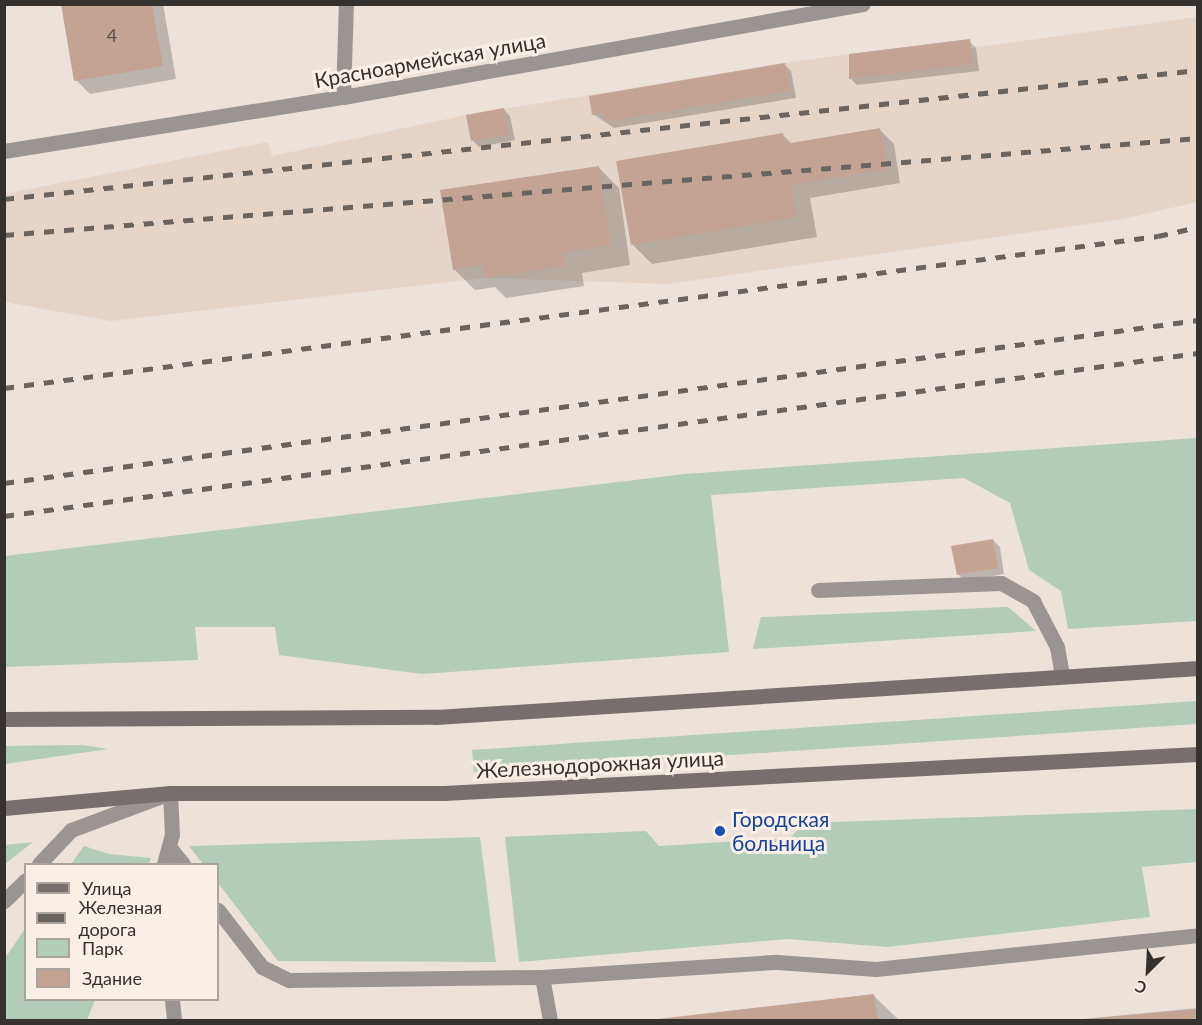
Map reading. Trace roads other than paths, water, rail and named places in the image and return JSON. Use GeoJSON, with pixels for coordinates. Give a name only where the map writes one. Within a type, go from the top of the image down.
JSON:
{"type":"FeatureCollection","features":[{"type":"Feature","properties":{"kind":"main road"},"geometry":{"type":"LineString","coordinates":[[4,719],[436,717],[1197,668]]}},
{"type":"Feature","properties":{"kind":"main road","name":"Железнодорожная улица"},"geometry":{"type":"LineString","coordinates":[[4,808],[170,793],[444,793],[1197,754]]}},
{"type":"Feature","properties":{"kind":"street"},"geometry":{"type":"LineString","coordinates":[[343,97],[346,4]]}},
{"type":"Feature","properties":{"kind":"street","name":"Красноармейская улица"},"geometry":{"type":"LineString","coordinates":[[4,151],[343,97],[863,4]]}},
{"type":"Feature","properties":{"kind":"street"},"geometry":{"type":"LineString","coordinates":[[818,590],[1001,583],[1033,601],[1057,647],[1062,675]]}},
{"type":"Feature","properties":{"kind":"street"},"geometry":{"type":"LineString","coordinates":[[40,863],[70,830],[170,793],[170,848],[164,863]]}},
{"type":"Feature","properties":{"kind":"street"},"geometry":{"type":"LineString","coordinates":[[170,848],[182,863]]}},
{"type":"Feature","properties":{"kind":"street"},"geometry":{"type":"LineString","coordinates":[[4,901],[24,882]]}},
{"type":"Feature","properties":{"kind":"street"},"geometry":{"type":"LineString","coordinates":[[219,911],[262,967],[289,980],[542,977],[777,962],[876,969],[1197,936]]}},
{"type":"Feature","properties":{"kind":"street"},"geometry":{"type":"LineString","coordinates":[[542,977],[550,1020]]}},
{"type":"Feature","properties":{"kind":"street"},"geometry":{"type":"LineString","coordinates":[[172,1001],[174,1020]]}},
{"type":"Feature","properties":{"kind":"railway"},"geometry":{"type":"LineString","coordinates":[[4,199],[1198,70]]}},
{"type":"Feature","properties":{"kind":"railway"},"geometry":{"type":"LineString","coordinates":[[4,235],[1198,138]]}},
{"type":"Feature","properties":{"kind":"railway"},"geometry":{"type":"LineString","coordinates":[[4,388],[1158,236],[1198,227]]}},
{"type":"Feature","properties":{"kind":"railway"},"geometry":{"type":"LineString","coordinates":[[4,483],[1198,320]]}},
{"type":"Feature","properties":{"kind":"railway"},"geometry":{"type":"LineString","coordinates":[[4,516],[1198,353]]}},
{"type":"Feature","properties":{"kind":"place","name":"Городская больница"},"geometry":{"type":"Point","coordinates":[720,831]}}]}
